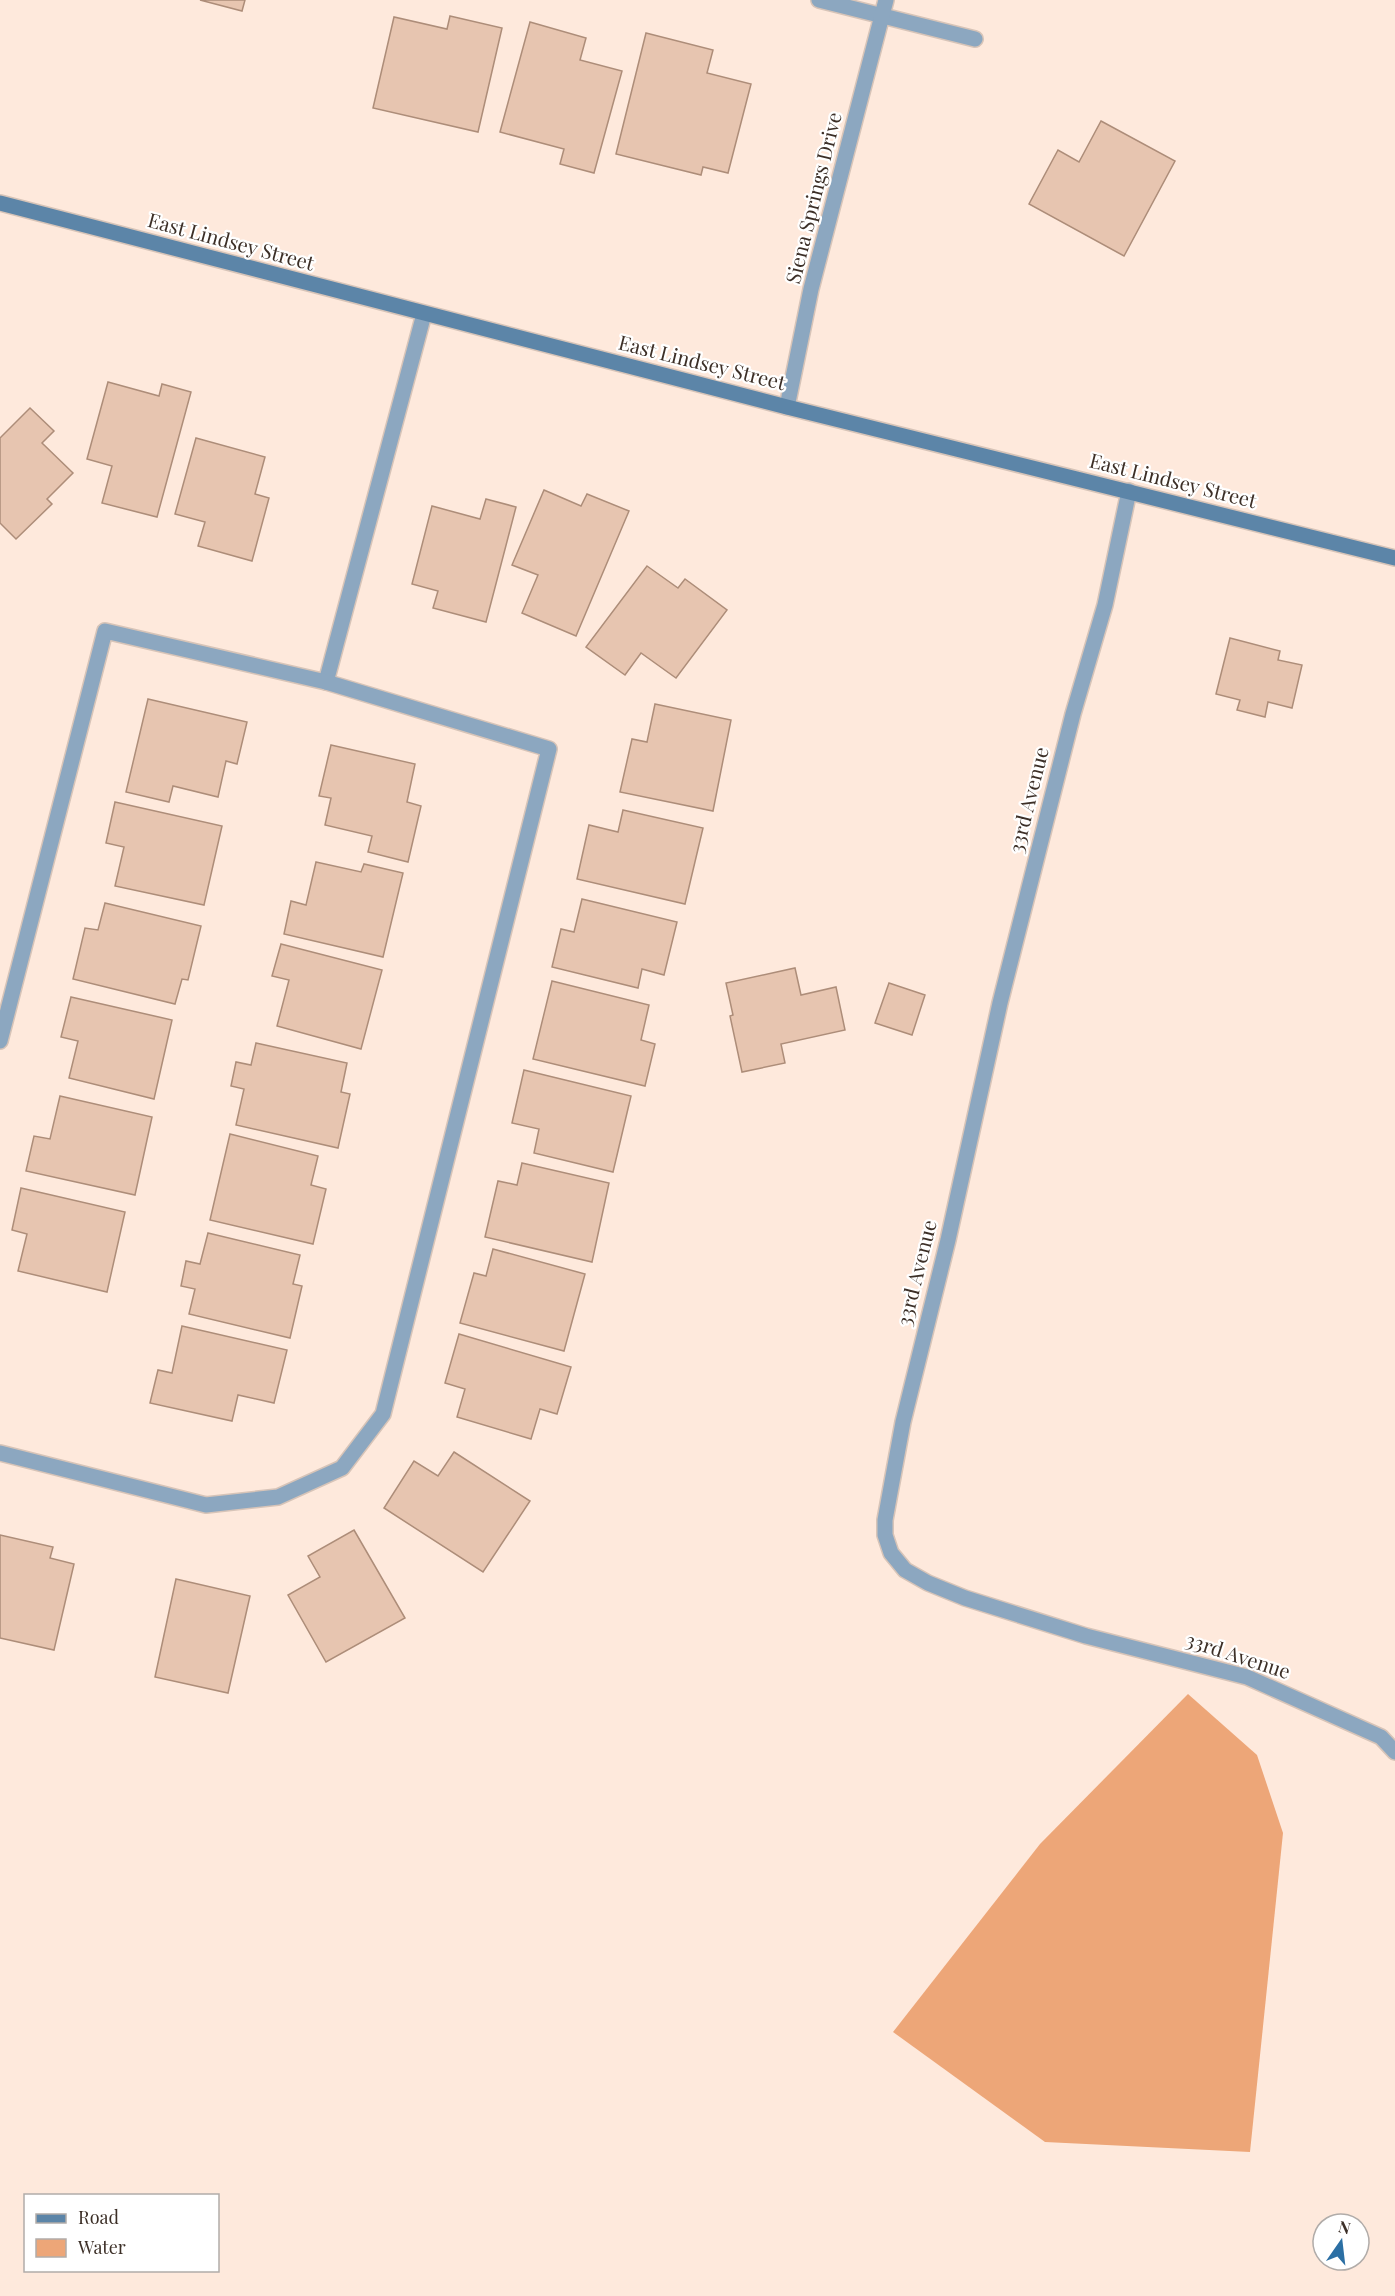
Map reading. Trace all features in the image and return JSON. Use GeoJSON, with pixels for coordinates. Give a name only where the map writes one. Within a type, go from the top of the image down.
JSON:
{"type":"FeatureCollection","features":[{"type":"Feature","properties":{"kind":"street"},"geometry":{"type":"LineString","coordinates":[[819,0],[975,39]]}},
{"type":"Feature","properties":{"kind":"street","name":"Siena Springs Drive"},"geometry":{"type":"LineString","coordinates":[[787,407],[812,290],[886,0]]}},
{"type":"Feature","properties":{"kind":"street","name":"East Lindsey Street"},"geometry":{"type":"LineString","coordinates":[[0,203],[787,407],[1395,558]]}},
{"type":"Feature","properties":{"kind":"street"},"geometry":{"type":"LineString","coordinates":[[326,682],[424,314]]}},
{"type":"Feature","properties":{"kind":"street","name":"33rd Avenue"},"geometry":{"type":"LineString","coordinates":[[1129,492],[1105,605],[1072,714],[1000,1004],[948,1240],[903,1422],[885,1520],[885,1535],[891,1553],[905,1570],[937,1587],[1086,1636],[1247,1677],[1382,1737],[1395,1752]]}},
{"type":"Feature","properties":{"kind":"street"},"geometry":{"type":"LineString","coordinates":[[0,1041],[105,631],[326,682],[549,749],[383,1414],[342,1467],[278,1497],[206,1505],[0,1453]]}},
{"type":"Feature","properties":{"kind":"water"},"geometry":{"type":"Polygon","coordinates":[[[1188,1694],[1257,1755],[1283,1833],[1250,2152],[1045,2142],[893,2032],[1040,1844],[1188,1694]]]}},
{"type":"Feature","properties":{"kind":"building"},"geometry":{"type":"Polygon","coordinates":[[[200,0],[245,0],[242,11],[200,0]]]}},
{"type":"Feature","properties":{"kind":"building"},"geometry":{"type":"Polygon","coordinates":[[[450,16],[502,28],[478,132],[373,108],[394,17],[447,29],[450,16]]]}},
{"type":"Feature","properties":{"kind":"building"},"geometry":{"type":"Polygon","coordinates":[[[530,22],[586,38],[580,60],[622,71],[594,173],[560,164],[564,149],[500,132],[530,22]]]}},
{"type":"Feature","properties":{"kind":"building"},"geometry":{"type":"Polygon","coordinates":[[[646,33],[713,50],[707,73],[751,84],[728,173],[703,167],[701,175],[616,154],[646,33]]]}},
{"type":"Feature","properties":{"kind":"building"},"geometry":{"type":"Polygon","coordinates":[[[1101,121],[1175,161],[1124,256],[1029,204],[1058,150],[1079,162],[1101,121]]]}},
{"type":"Feature","properties":{"kind":"building"},"geometry":{"type":"Polygon","coordinates":[[[108,382],[159,396],[162,384],[191,392],[157,517],[102,503],[112,466],[87,459],[108,382]]]}},
{"type":"Feature","properties":{"kind":"building"},"geometry":{"type":"Polygon","coordinates":[[[30,408],[54,431],[42,443],[73,473],[47,499],[52,504],[16,539],[0,523],[0,438],[30,408]]]}},
{"type":"Feature","properties":{"kind":"building"},"geometry":{"type":"Polygon","coordinates":[[[196,438],[265,457],[255,494],[269,498],[252,561],[198,546],[205,522],[175,514],[196,438]]]}},
{"type":"Feature","properties":{"kind":"building"},"geometry":{"type":"Polygon","coordinates":[[[544,490],[581,506],[587,494],[629,511],[576,636],[522,613],[538,575],[512,565],[544,490]]]}},
{"type":"Feature","properties":{"kind":"building"},"geometry":{"type":"Polygon","coordinates":[[[486,499],[516,507],[486,622],[433,608],[438,591],[412,584],[432,506],[480,519],[486,499]]]}},
{"type":"Feature","properties":{"kind":"building"},"geometry":{"type":"Polygon","coordinates":[[[647,566],[678,588],[685,579],[727,610],[676,678],[641,653],[625,675],[586,647],[647,566]]]}},
{"type":"Feature","properties":{"kind":"building"},"geometry":{"type":"Polygon","coordinates":[[[1230,638],[1280,651],[1278,660],[1302,665],[1292,708],[1268,702],[1265,717],[1237,710],[1240,700],[1216,694],[1230,638]]]}},
{"type":"Feature","properties":{"kind":"building"},"geometry":{"type":"Polygon","coordinates":[[[148,699],[247,722],[237,764],[226,761],[218,797],[173,786],[169,802],[126,792],[148,699]]]}},
{"type":"Feature","properties":{"kind":"building"},"geometry":{"type":"Polygon","coordinates":[[[655,704],[731,720],[713,811],[620,792],[632,739],[647,742],[655,704]]]}},
{"type":"Feature","properties":{"kind":"building"},"geometry":{"type":"Polygon","coordinates":[[[331,745],[415,764],[407,802],[421,806],[408,862],[368,852],[372,836],[325,825],[331,798],[319,796],[331,745]]]}},
{"type":"Feature","properties":{"kind":"building"},"geometry":{"type":"Polygon","coordinates":[[[115,802],[222,826],[204,905],[115,886],[124,847],[106,843],[115,802]]]}},
{"type":"Feature","properties":{"kind":"building"},"geometry":{"type":"Polygon","coordinates":[[[623,810],[703,828],[685,904],[577,879],[589,825],[618,832],[623,810]]]}},
{"type":"Feature","properties":{"kind":"building"},"geometry":{"type":"Polygon","coordinates":[[[316,862],[361,872],[364,864],[403,873],[383,957],[284,934],[291,901],[306,905],[316,862]]]}},
{"type":"Feature","properties":{"kind":"building"},"geometry":{"type":"Polygon","coordinates":[[[582,899],[677,922],[664,975],[642,969],[638,988],[552,967],[561,929],[574,932],[582,899]]]}},
{"type":"Feature","properties":{"kind":"building"},"geometry":{"type":"Polygon","coordinates":[[[105,903],[201,926],[188,980],[182,979],[175,1004],[73,979],[85,928],[98,930],[105,903]]]}},
{"type":"Feature","properties":{"kind":"building"},"geometry":{"type":"Polygon","coordinates":[[[281,944],[382,970],[361,1049],[277,1026],[289,980],[272,976],[281,944]]]}},
{"type":"Feature","properties":{"kind":"building"},"geometry":{"type":"Polygon","coordinates":[[[795,968],[801,995],[836,987],[845,1030],[781,1044],[785,1063],[742,1072],[730,1016],[733,1015],[726,983],[795,968]]]}},
{"type":"Feature","properties":{"kind":"building"},"geometry":{"type":"Polygon","coordinates":[[[552,981],[649,1005],[641,1040],[655,1044],[645,1086],[533,1059],[552,981]]]}},
{"type":"Feature","properties":{"kind":"building"},"geometry":{"type":"Polygon","coordinates":[[[889,983],[925,995],[912,1035],[875,1023],[889,983]]]}},
{"type":"Feature","properties":{"kind":"building"},"geometry":{"type":"Polygon","coordinates":[[[71,997],[172,1020],[154,1099],[69,1078],[78,1041],[61,1037],[71,997]]]}},
{"type":"Feature","properties":{"kind":"building"},"geometry":{"type":"Polygon","coordinates":[[[256,1043],[347,1063],[341,1092],[350,1094],[338,1148],[236,1125],[244,1089],[231,1086],[236,1062],[251,1065],[256,1043]]]}},
{"type":"Feature","properties":{"kind":"building"},"geometry":{"type":"Polygon","coordinates":[[[524,1070],[631,1096],[613,1172],[534,1153],[539,1129],[512,1123],[524,1070]]]}},
{"type":"Feature","properties":{"kind":"building"},"geometry":{"type":"Polygon","coordinates":[[[60,1096],[152,1117],[135,1195],[26,1171],[34,1136],[50,1139],[60,1096]]]}},
{"type":"Feature","properties":{"kind":"building"},"geometry":{"type":"Polygon","coordinates":[[[230,1134],[318,1156],[311,1185],[326,1189],[313,1244],[210,1220],[230,1134]]]}},
{"type":"Feature","properties":{"kind":"building"},"geometry":{"type":"Polygon","coordinates":[[[522,1163],[609,1183],[592,1262],[485,1237],[498,1181],[517,1185],[522,1163]]]}},
{"type":"Feature","properties":{"kind":"building"},"geometry":{"type":"Polygon","coordinates":[[[21,1188],[125,1212],[107,1292],[18,1271],[27,1234],[12,1230],[21,1188]]]}},
{"type":"Feature","properties":{"kind":"building"},"geometry":{"type":"Polygon","coordinates":[[[208,1233],[300,1255],[293,1284],[302,1286],[290,1338],[189,1314],[195,1289],[181,1286],[186,1261],[200,1264],[208,1233]]]}},
{"type":"Feature","properties":{"kind":"building"},"geometry":{"type":"Polygon","coordinates":[[[493,1249],[585,1274],[564,1351],[460,1323],[474,1273],[486,1276],[493,1249]]]}},
{"type":"Feature","properties":{"kind":"building"},"geometry":{"type":"Polygon","coordinates":[[[182,1326],[287,1350],[274,1403],[238,1395],[232,1421],[150,1403],[158,1370],[172,1373],[182,1326]]]}},
{"type":"Feature","properties":{"kind":"building"},"geometry":{"type":"Polygon","coordinates":[[[459,1334],[571,1367],[557,1414],[540,1409],[531,1439],[457,1417],[465,1389],[445,1383],[459,1334]]]}},
{"type":"Feature","properties":{"kind":"building"},"geometry":{"type":"Polygon","coordinates":[[[454,1452],[530,1501],[483,1572],[384,1508],[414,1461],[438,1476],[454,1452]]]}},
{"type":"Feature","properties":{"kind":"building"},"geometry":{"type":"Polygon","coordinates":[[[354,1530],[405,1618],[326,1662],[288,1595],[320,1577],[308,1556],[354,1530]]]}},
{"type":"Feature","properties":{"kind":"building"},"geometry":{"type":"Polygon","coordinates":[[[0,1535],[53,1547],[50,1558],[74,1564],[54,1650],[0,1638],[0,1535]]]}},
{"type":"Feature","properties":{"kind":"building"},"geometry":{"type":"Polygon","coordinates":[[[176,1579],[250,1596],[228,1693],[155,1677],[176,1579]]]}}]}
